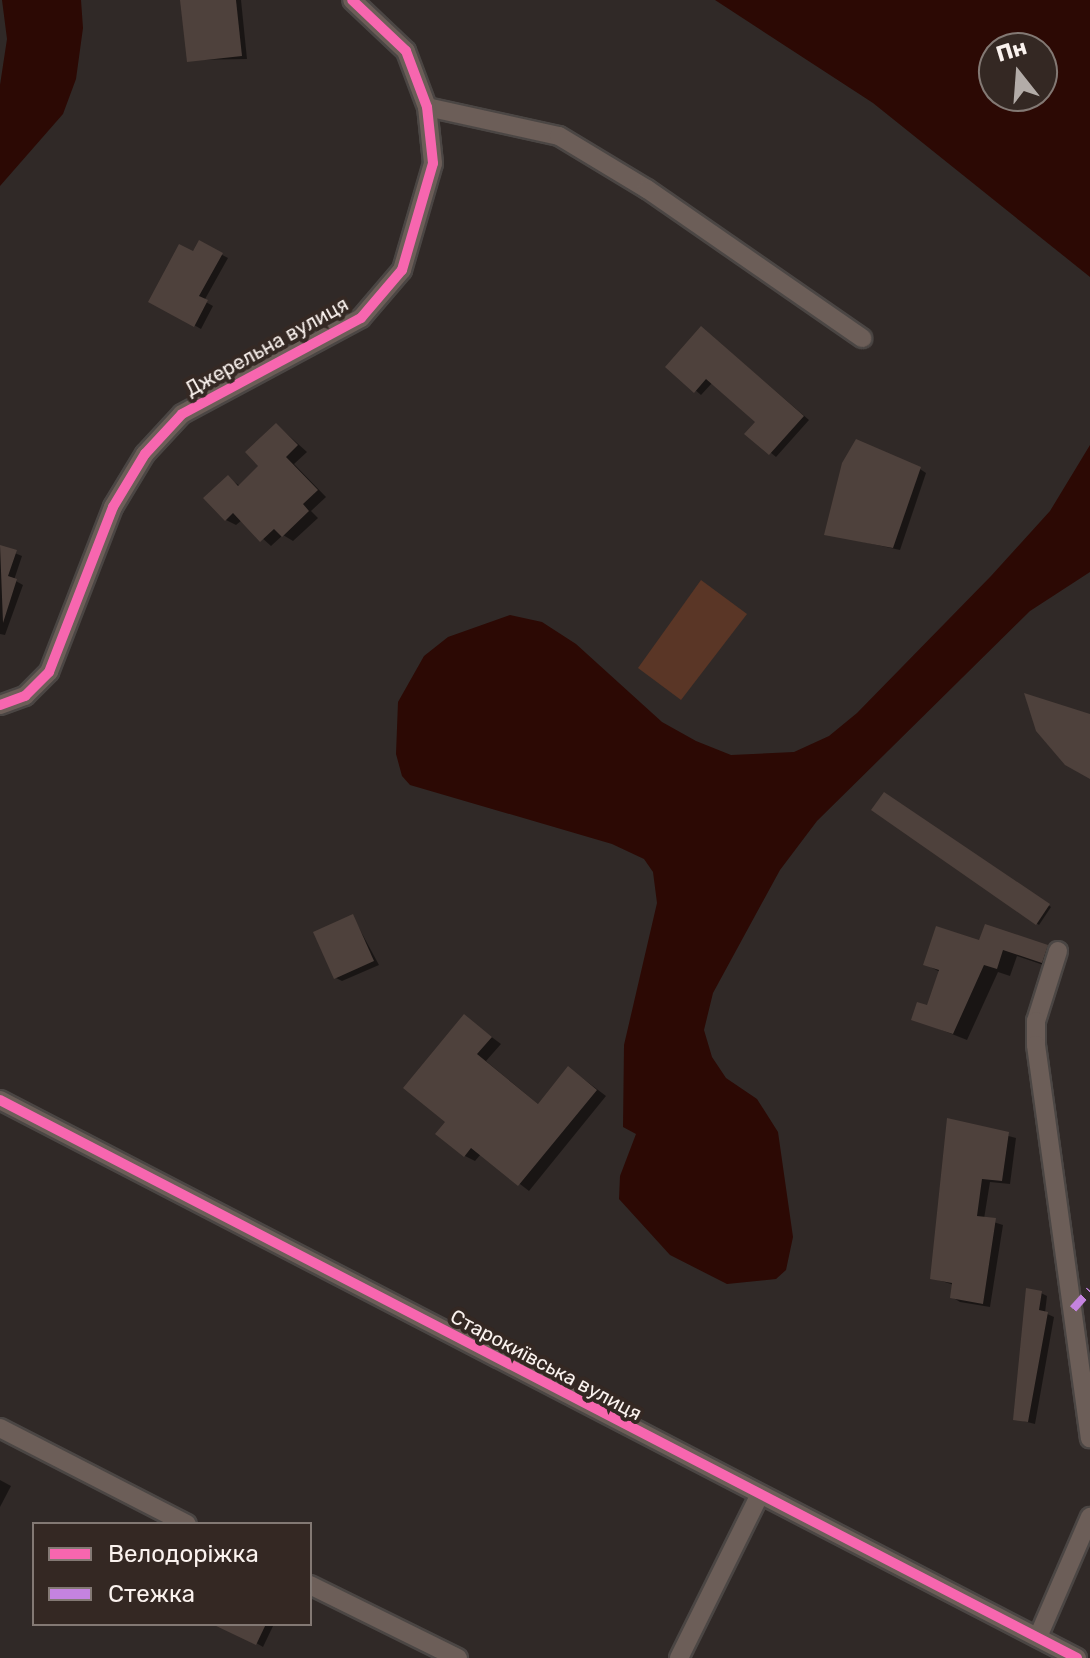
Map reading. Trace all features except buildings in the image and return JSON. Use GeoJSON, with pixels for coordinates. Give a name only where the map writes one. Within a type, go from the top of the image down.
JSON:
{"type":"FeatureCollection","features":[{"type":"Feature","properties":{"kind":"street","name":"Джерельна вулиця"},"geometry":{"type":"LineString","coordinates":[[0,705],[25,696],[49,672],[113,507],[145,454],[172,424],[247,375],[361,318],[402,270],[433,163],[427,107],[406,51],[352,0]]}},
{"type":"Feature","properties":{"kind":"street"},"geometry":{"type":"LineString","coordinates":[[427,107],[559,136],[647,189],[862,338]]}},
{"type":"Feature","properties":{"kind":"street"},"geometry":{"type":"LineString","coordinates":[[1058,951],[1036,1021],[1036,1045],[1090,1438]]}},
{"type":"Feature","properties":{"kind":"street","name":"Старокиївська вулиця"},"geometry":{"type":"LineString","coordinates":[[0,1100],[759,1496],[1077,1658]]}},
{"type":"Feature","properties":{"kind":"street"},"geometry":{"type":"LineString","coordinates":[[0,1428],[183,1522]]}},
{"type":"Feature","properties":{"kind":"street"},"geometry":{"type":"LineString","coordinates":[[679,1658],[759,1496]]}},
{"type":"Feature","properties":{"kind":"street"},"geometry":{"type":"LineString","coordinates":[[1038,1637],[1090,1517]]}},
{"type":"Feature","properties":{"kind":"street"},"geometry":{"type":"LineString","coordinates":[[312,1586],[458,1658]]}},
{"type":"Feature","properties":{"kind":"shaded area"},"geometry":{"type":"Polygon","coordinates":[[[2,0],[81,0],[83,28],[76,79],[63,114],[0,186],[0,85],[7,39],[2,0]]]}},
{"type":"Feature","properties":{"kind":"shaded area"},"geometry":{"type":"Polygon","coordinates":[[[715,0],[1090,0],[1090,277],[873,103],[715,0]]]}},
{"type":"Feature","properties":{"kind":"shaded area"},"geometry":{"type":"Polygon","coordinates":[[[1090,445],[1090,572],[1030,611],[817,821],[780,870],[713,993],[704,1030],[712,1057],[726,1078],[757,1099],[778,1132],[793,1237],[786,1270],[776,1279],[727,1284],[670,1255],[619,1199],[620,1176],[636,1134],[623,1127],[624,1045],[657,903],[653,872],[644,859],[612,844],[410,785],[402,776],[396,754],[398,702],[424,656],[448,637],[510,615],[542,622],[576,644],[662,722],[696,741],[731,755],[794,752],[829,736],[857,713],[991,576],[1050,511],[1090,445]]]}},
{"type":"Feature","properties":{"kind":"shaded area"},"geometry":{"type":"Polygon","coordinates":[[[701,580],[747,614],[681,700],[638,668],[701,580]]]}},
{"type":"Feature","properties":{"kind":"marked path"},"geometry":{"type":"LineString","coordinates":[[1073,1309],[1090,1290]]}},
{"type":"Feature","properties":{"kind":"cycle path"},"geometry":{"type":"LineString","coordinates":[[0,705],[25,696],[49,672],[113,507],[145,454],[182,414],[361,318],[402,270],[433,163],[427,107],[406,51],[352,0]]}},
{"type":"Feature","properties":{"kind":"cycle path"},"geometry":{"type":"LineString","coordinates":[[0,1100],[1077,1658]]}}]}
